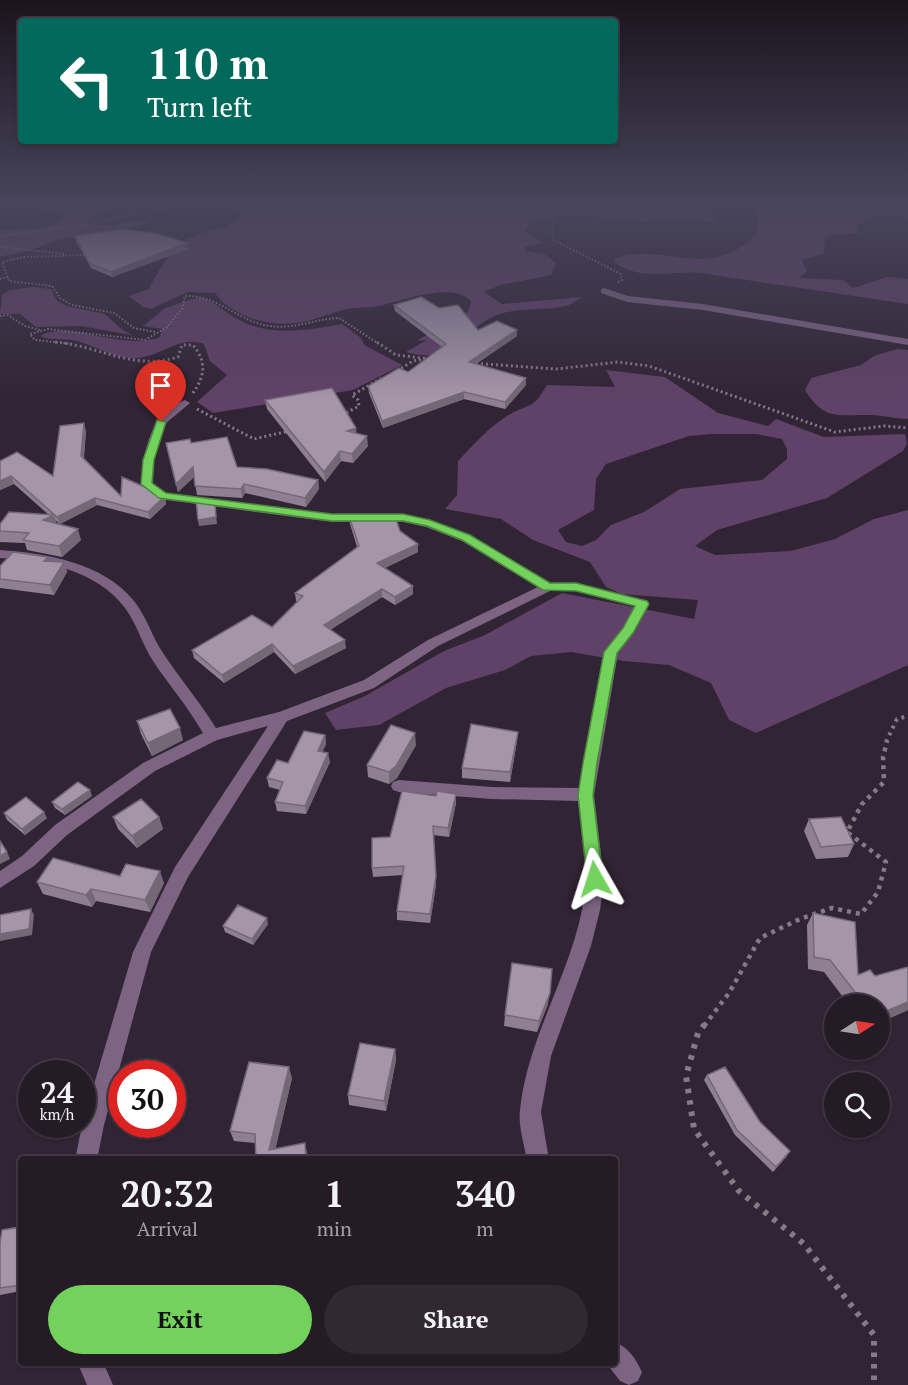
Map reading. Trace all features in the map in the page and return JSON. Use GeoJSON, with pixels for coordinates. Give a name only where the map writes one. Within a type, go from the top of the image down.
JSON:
{"type":"FeatureCollection","features":[{"type":"Feature","properties":{"kind":"street"},"geometry":{"type":"LineString","coordinates":[[604,291],[627,299],[703,307],[908,342]]}},
{"type":"Feature","properties":{"kind":"street"},"geometry":{"type":"LineString","coordinates":[[185,403],[161,422],[148,460],[147,484],[163,496],[332,518],[403,518],[430,524],[466,538],[548,587]]}},
{"type":"Feature","properties":{"kind":"street"},"geometry":{"type":"LineString","coordinates":[[0,554],[53,562],[89,572],[123,597],[137,616],[156,655],[197,708],[212,735]]}},
{"type":"Feature","properties":{"kind":"street"},"geometry":{"type":"LineString","coordinates":[[0,881],[28,861],[61,830],[149,767],[212,735],[282,717],[369,684],[433,643],[548,587],[576,587],[642,604],[628,630],[611,652],[586,795],[595,879],[591,910],[582,946],[541,1056],[530,1112],[537,1156]]}},
{"type":"Feature","properties":{"kind":"street"},"geometry":{"type":"LineString","coordinates":[[88,1156],[93,1125],[142,952],[181,872],[282,717]]}},
{"type":"Feature","properties":{"kind":"street"},"geometry":{"type":"LineString","coordinates":[[399,786],[492,793],[586,795]]}},
{"type":"Feature","properties":{"kind":"street"},"geometry":{"type":"LineString","coordinates":[[92,1366],[100,1385]]}},
{"type":"Feature","properties":{"kind":"path"},"geometry":{"type":"LineString","coordinates":[[5,270],[9,281],[17,284],[52,286],[57,290],[60,298],[72,305],[114,313],[134,328],[155,332],[166,328],[182,309],[184,296],[199,293],[208,296],[230,312],[261,324],[302,326],[330,318],[339,318],[396,355],[439,360]]}},
{"type":"Feature","properties":{"kind":"path"},"geometry":{"type":"LineString","coordinates":[[604,291],[622,280],[621,274],[612,270]]}},
{"type":"Feature","properties":{"kind":"path"},"geometry":{"type":"LineString","coordinates":[[0,279],[8,277]]}},
{"type":"Feature","properties":{"kind":"path"},"geometry":{"type":"LineString","coordinates":[[0,316],[9,315],[25,326],[41,330],[98,333],[132,340],[153,336],[155,332]]}},
{"type":"Feature","properties":{"kind":"path"},"geometry":{"type":"LineString","coordinates":[[41,330],[30,334],[35,340],[78,345],[119,360],[138,363],[162,363],[178,357],[182,345],[193,345],[204,363],[205,374],[185,403],[254,439],[292,430]]}},
{"type":"Feature","properties":{"kind":"path"},"geometry":{"type":"LineString","coordinates":[[392,373],[413,361],[429,359]]}},
{"type":"Feature","properties":{"kind":"path"},"geometry":{"type":"LineString","coordinates":[[465,362],[556,369],[618,362],[649,366],[835,432],[884,426],[908,428]]}},
{"type":"Feature","properties":{"kind":"path"},"geometry":{"type":"LineString","coordinates":[[339,415],[359,406],[358,400],[352,395],[383,378]]}},
{"type":"Feature","properties":{"kind":"path"},"geometry":{"type":"LineString","coordinates":[[874,1385],[874,1335],[804,1244],[739,1191],[694,1129],[686,1076],[698,1032],[729,993],[760,938],[800,919],[832,908],[861,914],[878,892],[886,862],[847,832],[854,812],[864,799],[884,782],[882,764],[885,741],[897,719],[908,716]]}},
{"type":"Feature","properties":{"kind":"shaded area"},"geometry":{"type":"Polygon","coordinates":[[[160,270],[553,270],[551,275],[500,285],[484,292],[502,304],[582,297],[566,306],[516,310],[500,314],[477,327],[449,350],[424,355],[406,352],[427,340],[416,341],[468,312],[471,302],[464,296],[441,292],[427,294],[379,306],[347,309],[303,322],[279,324],[243,315],[223,302],[215,293],[188,292],[151,309],[143,307],[129,296],[149,289],[160,270]]]}},
{"type":"Feature","properties":{"kind":"shaded area"},"geometry":{"type":"Polygon","coordinates":[[[628,270],[806,270],[799,278],[843,280],[853,288],[887,277],[908,279],[908,304],[701,273],[635,272],[628,270]]]}},
{"type":"Feature","properties":{"kind":"shaded area"},"geometry":{"type":"Polygon","coordinates":[[[33,287],[51,289],[57,301],[67,306],[105,314],[120,328],[132,335],[81,326],[36,327],[20,314],[0,314],[2,295],[10,290],[33,287]]]}},
{"type":"Feature","properties":{"kind":"shaded area"},"geometry":{"type":"Polygon","coordinates":[[[199,297],[239,320],[264,329],[290,331],[342,324],[361,338],[364,345],[402,365],[353,390],[213,413],[197,402],[227,375],[210,361],[204,344],[187,342],[155,354],[129,358],[68,339],[40,336],[66,331],[130,341],[146,341],[160,337],[162,329],[143,326],[165,308],[199,297]]]}},
{"type":"Feature","properties":{"kind":"shaded area"},"geometry":{"type":"Polygon","coordinates":[[[897,349],[908,350],[908,419],[833,414],[819,407],[805,390],[811,378],[861,365],[874,356],[897,349]]]}},
{"type":"Feature","properties":{"kind":"shaded area"},"geometry":{"type":"Polygon","coordinates":[[[606,370],[665,377],[718,413],[768,426],[776,419],[824,437],[905,434],[907,444],[903,451],[827,498],[717,530],[695,546],[715,555],[791,551],[835,539],[874,519],[908,510],[908,665],[756,733],[729,720],[711,683],[669,665],[624,661],[571,652],[531,656],[505,670],[446,688],[379,725],[336,730],[325,713],[365,696],[444,651],[485,635],[562,593],[694,619],[698,600],[621,594],[606,587],[590,562],[533,540],[501,519],[445,509],[457,495],[458,461],[500,421],[534,403],[547,385],[615,387],[606,370]],[[756,434],[689,436],[606,464],[596,479],[594,510],[558,530],[566,542],[582,546],[596,540],[611,525],[644,512],[680,489],[762,480],[787,459],[787,449],[782,439],[756,434]]]}},
{"type":"Feature","properties":{"kind":"building"},"geometry":{"type":"Polygon","coordinates":[[[421,297],[439,308],[458,305],[478,330],[497,321],[517,330],[469,362],[526,378],[505,402],[464,392],[382,421],[368,386],[399,368],[408,372],[446,344],[394,305],[421,297]]]}},
{"type":"Feature","properties":{"kind":"building"},"geometry":{"type":"Polygon","coordinates":[[[332,388],[356,428],[347,431],[367,436],[352,454],[340,451],[324,472],[265,400],[332,388]]]}},
{"type":"Feature","properties":{"kind":"building"},"geometry":{"type":"Polygon","coordinates":[[[84,423],[81,456],[121,496],[122,477],[165,496],[148,512],[95,498],[57,517],[11,476],[0,481],[0,461],[17,452],[53,476],[60,426],[84,423]]]}},
{"type":"Feature","properties":{"kind":"building"},"geometry":{"type":"Polygon","coordinates":[[[227,437],[237,467],[267,469],[318,480],[305,498],[244,484],[241,489],[195,486],[193,467],[176,484],[166,443],[190,439],[191,443],[227,437]]]}},
{"type":"Feature","properties":{"kind":"building"},"geometry":{"type":"Polygon","coordinates":[[[196,500],[215,503],[216,517],[198,520],[196,500]]]}},
{"type":"Feature","properties":{"kind":"building"},"geometry":{"type":"Polygon","coordinates":[[[9,512],[54,515],[43,520],[78,529],[59,546],[23,540],[29,533],[0,531],[0,524],[9,512]]]}},
{"type":"Feature","properties":{"kind":"building"},"geometry":{"type":"Polygon","coordinates":[[[349,516],[395,516],[400,531],[418,544],[377,563],[413,586],[395,597],[382,589],[324,625],[345,640],[293,666],[272,644],[222,675],[192,650],[252,615],[272,627],[303,596],[295,593],[359,546],[349,516]]]}},
{"type":"Feature","properties":{"kind":"building"},"geometry":{"type":"Polygon","coordinates":[[[13,552],[48,557],[44,561],[64,562],[50,585],[0,579],[0,566],[13,552]]]}},
{"type":"Feature","properties":{"kind":"building"},"geometry":{"type":"Polygon","coordinates":[[[170,709],[180,728],[148,743],[137,721],[170,709]]]}},
{"type":"Feature","properties":{"kind":"building"},"geometry":{"type":"Polygon","coordinates":[[[471,724],[518,732],[510,772],[462,768],[471,724]]]}},
{"type":"Feature","properties":{"kind":"building"},"geometry":{"type":"Polygon","coordinates":[[[391,725],[415,733],[396,766],[389,772],[367,765],[391,725]]]}},
{"type":"Feature","properties":{"kind":"building"},"geometry":{"type":"Polygon","coordinates":[[[304,731],[325,735],[318,751],[328,753],[305,806],[275,802],[283,782],[267,778],[277,760],[288,763],[304,731]]]}},
{"type":"Feature","properties":{"kind":"building"},"geometry":{"type":"Polygon","coordinates":[[[78,782],[90,790],[62,809],[52,802],[78,782]]]}},
{"type":"Feature","properties":{"kind":"building"},"geometry":{"type":"Polygon","coordinates":[[[402,791],[436,796],[437,791],[456,794],[448,828],[433,826],[436,876],[430,914],[397,911],[404,866],[372,868],[372,838],[390,837],[402,791]]]}},
{"type":"Feature","properties":{"kind":"building"},"geometry":{"type":"Polygon","coordinates":[[[26,797],[44,812],[22,829],[4,813],[26,797]]]}},
{"type":"Feature","properties":{"kind":"building"},"geometry":{"type":"Polygon","coordinates":[[[141,799],[159,817],[132,836],[113,817],[141,799]]]}},
{"type":"Feature","properties":{"kind":"building"},"geometry":{"type":"Polygon","coordinates":[[[841,817],[854,844],[821,847],[809,819],[841,817]]]}},
{"type":"Feature","properties":{"kind":"building"},"geometry":{"type":"Polygon","coordinates":[[[0,841],[7,852],[0,856],[0,841]]]}},
{"type":"Feature","properties":{"kind":"building"},"geometry":{"type":"Polygon","coordinates":[[[53,858],[120,876],[126,864],[160,871],[145,900],[91,889],[86,895],[37,882],[53,858]]]}},
{"type":"Feature","properties":{"kind":"building"},"geometry":{"type":"Polygon","coordinates":[[[238,905],[267,918],[252,939],[223,926],[238,905]]]}},
{"type":"Feature","properties":{"kind":"building"},"geometry":{"type":"Polygon","coordinates":[[[31,909],[29,929],[0,934],[0,915],[31,909]]]}},
{"type":"Feature","properties":{"kind":"building"},"geometry":{"type":"Polygon","coordinates":[[[813,913],[855,922],[858,975],[870,970],[875,976],[908,967],[908,1002],[890,1009],[890,994],[856,994],[830,960],[814,957],[813,913]]]}},
{"type":"Feature","properties":{"kind":"building"},"geometry":{"type":"Polygon","coordinates":[[[512,963],[552,969],[550,993],[539,1021],[505,1015],[512,963]]]}},
{"type":"Feature","properties":{"kind":"building"},"geometry":{"type":"Polygon","coordinates":[[[360,1043],[395,1049],[384,1101],[348,1095],[360,1043]]]}},
{"type":"Feature","properties":{"kind":"building"},"geometry":{"type":"Polygon","coordinates":[[[249,1062],[289,1067],[269,1150],[305,1143],[306,1156],[256,1156],[255,1134],[230,1131],[249,1062]]]}},
{"type":"Feature","properties":{"kind":"building"},"geometry":{"type":"Polygon","coordinates":[[[725,1067],[760,1122],[790,1151],[776,1167],[737,1130],[707,1075],[725,1067]]]}},
{"type":"Feature","properties":{"kind":"building"},"geometry":{"type":"Polygon","coordinates":[[[18,1227],[18,1285],[0,1288],[0,1243],[2,1230],[18,1227]]]}},
{"type":"Feature","properties":{"kind":"route"},"geometry":{"type":"LineString","coordinates":[[161,422],[148,460],[147,484],[163,496],[332,518],[403,518],[430,524],[466,538],[548,587],[576,587],[642,604],[628,630],[611,652],[590,763],[586,795],[595,879]]}}]}
